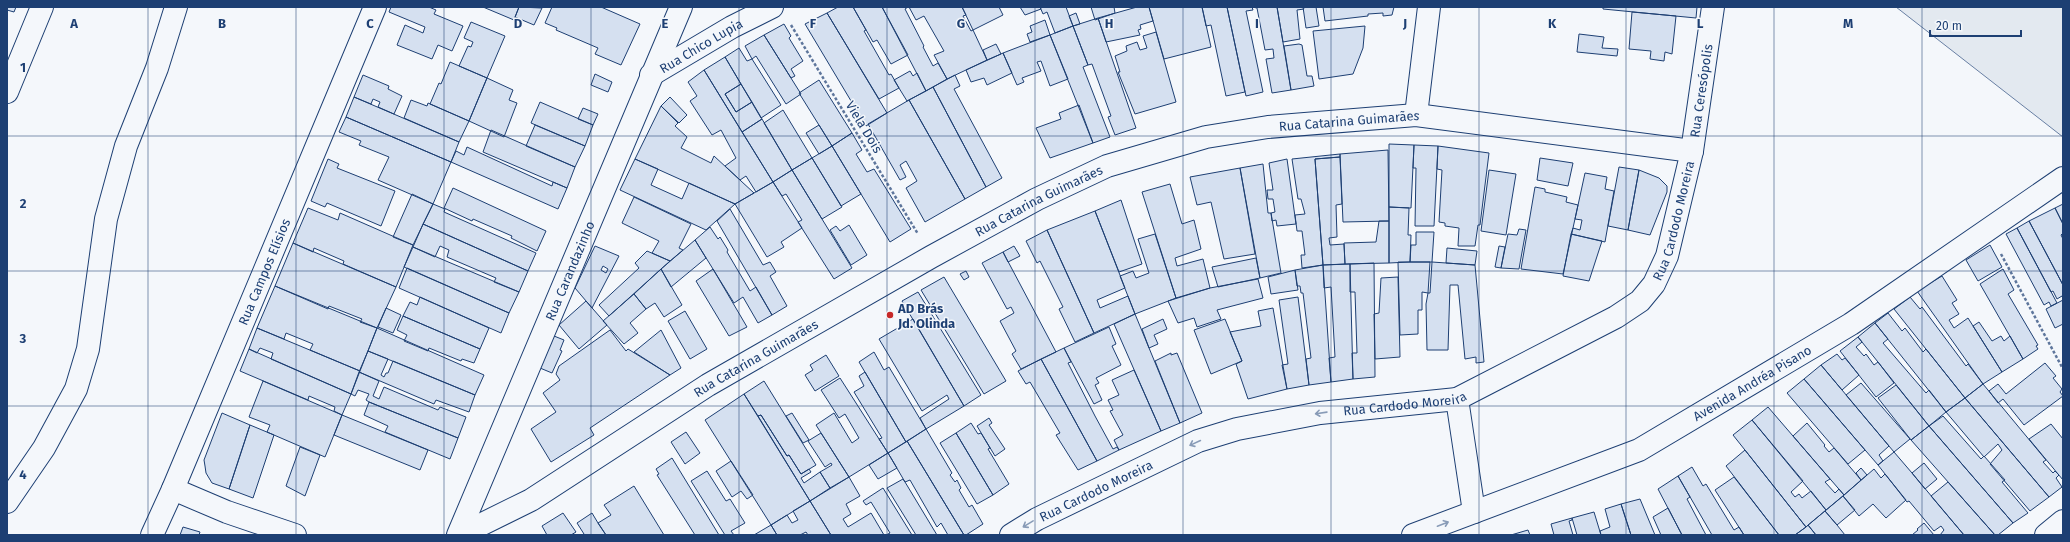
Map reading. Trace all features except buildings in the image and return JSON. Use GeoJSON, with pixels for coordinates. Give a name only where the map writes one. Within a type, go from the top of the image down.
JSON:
{"type":"FeatureCollection","features":[{"type":"Feature","properties":{"kind":"street"},"geometry":{"type":"LineString","coordinates":[[7,92],[42,7]]}},
{"type":"Feature","properties":{"kind":"street"},"geometry":{"type":"LineString","coordinates":[[7,502],[44,448],[76,389],[88,349],[106,219],[126,146],[157,68],[176,7]]}},
{"type":"Feature","properties":{"kind":"street","name":"Rua Campos Elísios"},"geometry":{"type":"LineString","coordinates":[[152,535],[173,489],[375,7]]}},
{"type":"Feature","properties":{"kind":"street","name":"Rua Carandazinho"},"geometry":{"type":"LineString","coordinates":[[459,535],[680,7]]}},
{"type":"Feature","properties":{"kind":"street","name":"Rua Chico Lupia"},"geometry":{"type":"LineString","coordinates":[[652,74],[732,27],[772,7]]}},
{"type":"Feature","properties":{"kind":"street"},"geometry":{"type":"LineString","coordinates":[[1416,115],[1429,7]]}},
{"type":"Feature","properties":{"kind":"street","name":"Rua Ceresópolis"},"geometry":{"type":"LineString","coordinates":[[1692,150],[1713,7]]}},
{"type":"Feature","properties":{"kind":"street","name":"Rua Catarina Guimarães"},"geometry":{"type":"LineString","coordinates":[[459,535],[531,500],[708,386],[931,257],[1037,199],[1107,166],[1206,137],[1268,127],[1416,115],[1692,150]]}},
{"type":"Feature","properties":{"kind":"street","name":"Rua Cardodo Moreira"},"geometry":{"type":"LineString","coordinates":[[1010,535],[1037,519],[1198,441],[1230,431],[1320,413],[1457,399],[1616,317],[1640,301],[1654,284],[1667,256],[1692,150]]}},
{"type":"Feature","properties":{"kind":"street","name":"Avenida Andréa Pisano"},"geometry":{"type":"LineString","coordinates":[[1413,535],[1639,450],[1851,324],[2063,178]]}},
{"type":"Feature","properties":{"kind":"street"},"geometry":{"type":"LineString","coordinates":[[1457,399],[1474,512]]}},
{"type":"Feature","properties":{"kind":"street"},"geometry":{"type":"LineString","coordinates":[[173,489],[226,512],[295,535]]}},
{"type":"Feature","properties":{"kind":"street"},"geometry":{"type":"LineString","coordinates":[[2046,535],[2063,521]]}},
{"type":"Feature","properties":{"kind":"path","name":"Viela Dois"},"geometry":{"type":"LineString","coordinates":[[789,20],[931,257]]}},
{"type":"Feature","properties":{"kind":"path"},"geometry":{"type":"LineString","coordinates":[[1988,230],[2063,370]]}},
{"type":"Feature","properties":{"kind":"shaded area"},"geometry":{"type":"Polygon","coordinates":[[[1896,7],[2063,7],[2063,137],[1896,7]]]}},
{"type":"Feature","properties":{"kind":"place","name":"AD Brás Jd. Olinda"},"geometry":{"type":"Point","coordinates":[890,315]}}]}
